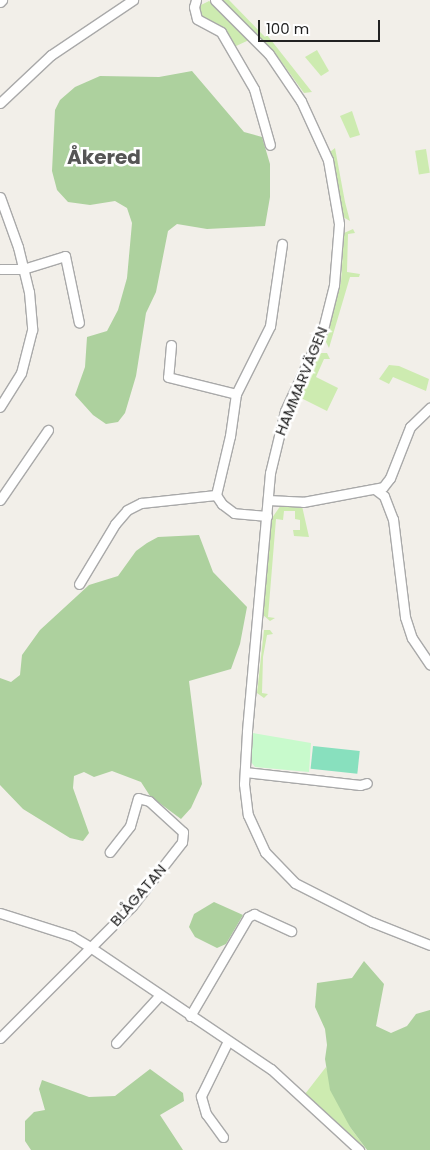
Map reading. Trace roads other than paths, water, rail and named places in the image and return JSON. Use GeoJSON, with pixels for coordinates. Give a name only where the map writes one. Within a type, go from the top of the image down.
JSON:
{"type":"FeatureCollection","features":[{"type":"Feature","properties":{"kind":"street"},"geometry":{"type":"LineString","coordinates":[[0,103],[51,55],[132,0]]}},
{"type":"Feature","properties":{"kind":"street"},"geometry":{"type":"LineString","coordinates":[[196,0],[194,7],[197,19],[221,32],[254,89],[270,145]]}},
{"type":"Feature","properties":{"kind":"street","name":"HAMMARVÄGEN"},"geometry":{"type":"LineString","coordinates":[[215,0],[269,54],[292,86],[322,144],[336,200],[339,224],[334,285],[323,329],[278,432],[268,500],[245,772],[245,801],[253,830],[274,864],[303,889],[430,945]]}},
{"type":"Feature","properties":{"kind":"street"},"geometry":{"type":"LineString","coordinates":[[0,197],[23,269],[31,309],[30,343],[21,373],[0,407]]}},
{"type":"Feature","properties":{"kind":"street"},"geometry":{"type":"LineString","coordinates":[[267,516],[234,513],[222,504],[216,494],[236,394],[270,326],[282,244]]}},
{"type":"Feature","properties":{"kind":"street"},"geometry":{"type":"LineString","coordinates":[[0,269],[23,269],[65,256],[80,323]]}},
{"type":"Feature","properties":{"kind":"street"},"geometry":{"type":"LineString","coordinates":[[171,345],[168,377],[236,394]]}},
{"type":"Feature","properties":{"kind":"street"},"geometry":{"type":"LineString","coordinates":[[268,500],[303,502],[376,490],[390,478],[410,427],[430,408]]}},
{"type":"Feature","properties":{"kind":"street"},"geometry":{"type":"LineString","coordinates":[[0,500],[48,430]]}},
{"type":"Feature","properties":{"kind":"street"},"geometry":{"type":"LineString","coordinates":[[376,490],[384,496],[393,519],[405,617],[412,638],[430,665]]}},
{"type":"Feature","properties":{"kind":"street"},"geometry":{"type":"LineString","coordinates":[[79,584],[115,524],[128,510],[141,503],[216,494]]}},
{"type":"Feature","properties":{"kind":"street"},"geometry":{"type":"LineString","coordinates":[[245,772],[360,785],[368,783]]}},
{"type":"Feature","properties":{"kind":"street","name":"BLÅGATAN"},"geometry":{"type":"LineString","coordinates":[[0,1038],[145,890],[182,842],[183,832],[149,801],[138,798],[130,826],[110,852]]}},
{"type":"Feature","properties":{"kind":"street"},"geometry":{"type":"LineString","coordinates":[[0,913],[72,936],[90,947],[159,996],[277,1074],[359,1150]]}},
{"type":"Feature","properties":{"kind":"street"},"geometry":{"type":"LineString","coordinates":[[190,1016],[248,917],[254,914],[291,931]]}},
{"type":"Feature","properties":{"kind":"street"},"geometry":{"type":"LineString","coordinates":[[116,1043],[159,996]]}},
{"type":"Feature","properties":{"kind":"street"},"geometry":{"type":"LineString","coordinates":[[224,1137],[206,1114],[201,1096],[228,1040]]}},
{"type":"Feature","properties":{"kind":"district","name":"Åkered"},"geometry":{"type":"Point","coordinates":[104,157]}}]}
